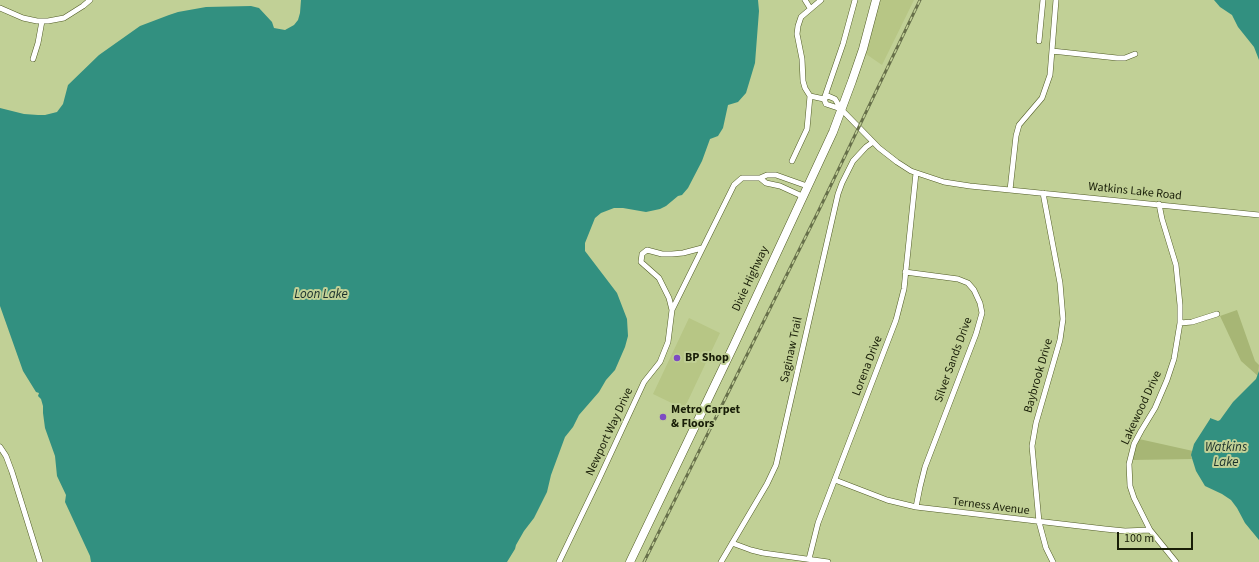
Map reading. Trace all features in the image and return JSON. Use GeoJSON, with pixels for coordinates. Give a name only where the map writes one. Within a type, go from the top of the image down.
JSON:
{"type":"FeatureCollection","features":[{"type":"Feature","properties":{"kind":"main road","name":"Dixie Highway"},"geometry":{"type":"LineString","coordinates":[[630,562],[734,345],[833,132],[863,49],[876,0]]}},
{"type":"Feature","properties":{"kind":"street"},"geometry":{"type":"LineString","coordinates":[[0,8],[23,18],[37,21],[56,20],[64,18],[90,0]]}},
{"type":"Feature","properties":{"kind":"street"},"geometry":{"type":"LineString","coordinates":[[805,0],[810,8]]}},
{"type":"Feature","properties":{"kind":"street"},"geometry":{"type":"LineString","coordinates":[[792,161],[807,129],[810,96],[803,81],[802,59],[797,34],[798,26],[801,17],[821,0]]}},
{"type":"Feature","properties":{"kind":"street"},"geometry":{"type":"LineString","coordinates":[[824,99],[843,44],[855,0]]}},
{"type":"Feature","properties":{"kind":"street"},"geometry":{"type":"LineString","coordinates":[[1039,41],[1043,0]]}},
{"type":"Feature","properties":{"kind":"street"},"geometry":{"type":"LineString","coordinates":[[1010,190],[1016,136],[1019,125],[1042,98],[1050,75],[1056,0]]}},
{"type":"Feature","properties":{"kind":"street"},"geometry":{"type":"LineString","coordinates":[[33,60],[42,21]]}},
{"type":"Feature","properties":{"kind":"street"},"geometry":{"type":"LineString","coordinates":[[1052,51],[1117,58],[1125,58],[1135,54]]}},
{"type":"Feature","properties":{"kind":"street","name":"Watkins Lake Road"},"geometry":{"type":"LineString","coordinates":[[810,96],[824,99],[828,96],[835,99],[841,109],[891,158],[916,173],[944,182],[1259,215]]}},
{"type":"Feature","properties":{"kind":"street","name":"Watkins Lake Road"},"geometry":{"type":"LineString","coordinates":[[824,99],[826,104],[841,109]]}},
{"type":"Feature","properties":{"kind":"street","name":"Saginaw Trail"},"geometry":{"type":"LineString","coordinates":[[721,562],[767,484],[776,465],[828,235],[842,183],[853,161],[873,142]]}},
{"type":"Feature","properties":{"kind":"street","name":"Lorena Drive"},"geometry":{"type":"LineString","coordinates":[[809,559],[818,523],[896,320],[904,289],[916,173]]}},
{"type":"Feature","properties":{"kind":"street","name":"Newport Way Drive"},"geometry":{"type":"LineString","coordinates":[[672,310],[734,185],[742,178],[760,178],[767,175],[776,175],[807,186]]}},
{"type":"Feature","properties":{"kind":"street","name":"Newport Way Drive"},"geometry":{"type":"LineString","coordinates":[[760,178],[766,183],[780,186],[802,196]]}},
{"type":"Feature","properties":{"kind":"street","name":"Baybrook Drive"},"geometry":{"type":"LineString","coordinates":[[1044,193],[1060,283],[1063,320],[1060,340],[1033,435],[1032,446],[1040,522],[1046,548],[1053,562]]}},
{"type":"Feature","properties":{"kind":"street","name":"Lakewood Drive"},"geometry":{"type":"LineString","coordinates":[[1160,204],[1162,219],[1176,265],[1180,305],[1180,323],[1174,359],[1167,380],[1155,408],[1134,444],[1129,464],[1130,486],[1134,498],[1150,530],[1176,562]]}},
{"type":"Feature","properties":{"kind":"street","name":"Newport Way Drive"},"geometry":{"type":"LineString","coordinates":[[559,562],[644,382],[660,362],[668,342],[672,310],[670,298],[659,278],[641,262],[642,254],[647,250],[662,254],[672,254],[702,248]]}},
{"type":"Feature","properties":{"kind":"street","name":"Silver Sands Drive"},"geometry":{"type":"LineString","coordinates":[[905,272],[958,279],[968,283],[974,290],[980,303],[982,313],[976,334],[925,467],[916,507]]}},
{"type":"Feature","properties":{"kind":"street"},"geometry":{"type":"LineString","coordinates":[[1180,323],[1192,322],[1217,314]]}},
{"type":"Feature","properties":{"kind":"street"},"geometry":{"type":"LineString","coordinates":[[0,446],[6,456],[12,472],[40,562]]}},
{"type":"Feature","properties":{"kind":"street","name":"Terness Avenue"},"geometry":{"type":"LineString","coordinates":[[835,480],[887,500],[916,507],[1125,531],[1150,530]]}},
{"type":"Feature","properties":{"kind":"street"},"geometry":{"type":"LineString","coordinates":[[732,543],[751,550],[828,562]]}},
{"type":"Feature","properties":{"kind":"shaded area"},"geometry":{"type":"Polygon","coordinates":[[[881,0],[914,0],[882,65],[866,54],[881,0]]]}},
{"type":"Feature","properties":{"kind":"shaded area"},"geometry":{"type":"Polygon","coordinates":[[[1237,310],[1255,361],[1259,365],[1258,376],[1241,361],[1220,316],[1237,310]]]}},
{"type":"Feature","properties":{"kind":"shaded area"},"geometry":{"type":"Polygon","coordinates":[[[689,318],[720,333],[684,409],[653,394],[689,318]]]}},
{"type":"Feature","properties":{"kind":"shaded area"},"geometry":{"type":"Polygon","coordinates":[[[1139,439],[1193,451],[1191,457],[1192,459],[1132,460],[1139,439]]]}},
{"type":"Feature","properties":{"kind":"water","name":"Loon Lake"},"geometry":{"type":"Polygon","coordinates":[[[301,0],[758,0],[759,11],[755,63],[746,93],[738,102],[728,105],[723,128],[718,136],[710,139],[702,161],[688,188],[682,195],[678,196],[660,209],[646,212],[614,208],[601,213],[595,218],[585,243],[585,251],[617,293],[627,319],[628,336],[615,370],[606,380],[599,392],[579,415],[573,427],[565,437],[551,475],[547,492],[534,518],[524,531],[507,562],[91,562],[90,556],[65,502],[66,495],[57,476],[55,456],[45,428],[43,406],[41,399],[38,396],[39,393],[36,392],[23,371],[0,306],[0,108],[24,114],[38,115],[57,112],[63,104],[68,85],[99,55],[140,26],[169,15],[206,7],[251,6],[259,8],[272,22],[274,28],[285,30],[294,25],[298,20],[301,0]]]}},
{"type":"Feature","properties":{"kind":"water"},"geometry":{"type":"Polygon","coordinates":[[[1214,0],[1259,0],[1259,60],[1254,47],[1238,27],[1232,15],[1220,7],[1214,0]]]}},
{"type":"Feature","properties":{"kind":"water","name":"Watkins Lake"},"geometry":{"type":"Polygon","coordinates":[[[1259,371],[1259,540],[1245,523],[1231,500],[1205,486],[1196,471],[1191,455],[1194,444],[1210,418],[1218,421],[1220,420],[1233,402],[1256,379],[1259,371]]]}},
{"type":"Feature","properties":{"kind":"railway"},"geometry":{"type":"LineString","coordinates":[[644,562],[818,212],[920,0]]}},
{"type":"Feature","properties":{"kind":"place","name":"BP Shop"},"geometry":{"type":"Point","coordinates":[677,358]}},
{"type":"Feature","properties":{"kind":"place","name":"Metro Carpet & Floors"},"geometry":{"type":"Point","coordinates":[663,417]}}]}
